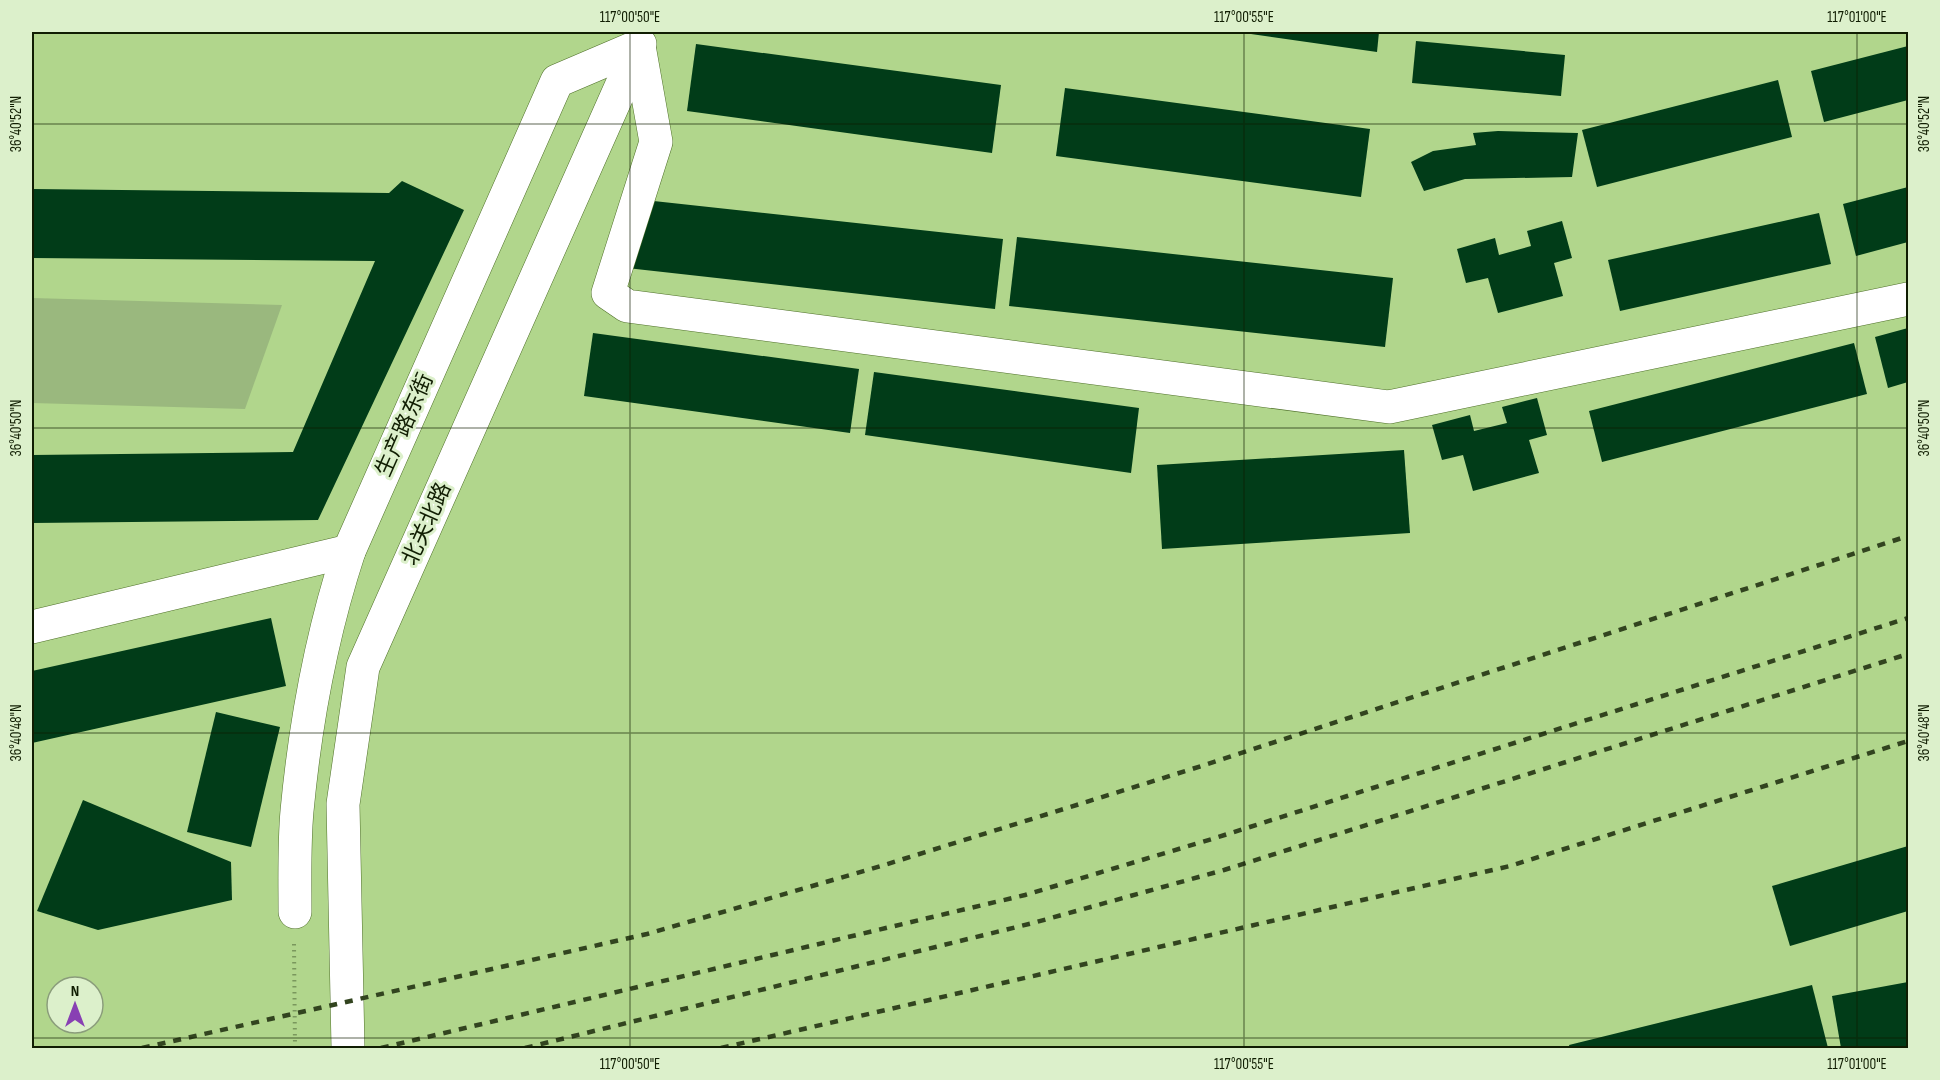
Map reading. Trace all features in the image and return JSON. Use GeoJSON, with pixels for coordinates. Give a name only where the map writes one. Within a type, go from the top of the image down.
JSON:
{"type":"FeatureCollection","features":[{"type":"Feature","properties":{"kind":"street"},"geometry":{"type":"LineString","coordinates":[[642,39],[656,142],[608,293],[627,306],[1389,407],[1908,299]]}},
{"type":"Feature","properties":{"kind":"street","name":"生产路东街"},"geometry":{"type":"LineString","coordinates":[[295,912],[297,812],[308,734],[333,602],[349,551],[557,81],[642,39]]}},
{"type":"Feature","properties":{"kind":"street","name":"北关北路"},"geometry":{"type":"LineString","coordinates":[[348,1048],[343,804],[363,667],[642,39]]}},
{"type":"Feature","properties":{"kind":"street"},"geometry":{"type":"LineString","coordinates":[[32,627],[349,551]]}},
{"type":"Feature","properties":{"kind":"path"},"geometry":{"type":"LineString","coordinates":[[295,912],[295,1048]]}},
{"type":"Feature","properties":{"kind":"green space"},"geometry":{"type":"Polygon","coordinates":[[[32,298],[282,305],[245,409],[32,403],[32,298]]]}},
{"type":"Feature","properties":{"kind":"building"},"geometry":{"type":"Polygon","coordinates":[[[1237,32],[1379,32],[1377,52],[1237,32]]]}},
{"type":"Feature","properties":{"kind":"building"},"geometry":{"type":"Polygon","coordinates":[[[1416,41],[1565,55],[1561,96],[1412,83],[1416,41]]]}},
{"type":"Feature","properties":{"kind":"building"},"geometry":{"type":"Polygon","coordinates":[[[696,44],[1001,85],[992,153],[687,111],[696,44]]]}},
{"type":"Feature","properties":{"kind":"building"},"geometry":{"type":"Polygon","coordinates":[[[1908,46],[1908,100],[1824,122],[1811,71],[1908,46]]]}},
{"type":"Feature","properties":{"kind":"building"},"geometry":{"type":"Polygon","coordinates":[[[1778,80],[1792,137],[1597,187],[1582,130],[1778,80]]]}},
{"type":"Feature","properties":{"kind":"building"},"geometry":{"type":"Polygon","coordinates":[[[1065,88],[1370,129],[1361,197],[1056,156],[1065,88]]]}},
{"type":"Feature","properties":{"kind":"building"},"geometry":{"type":"Polygon","coordinates":[[[1498,131],[1578,133],[1572,177],[1465,179],[1424,191],[1411,162],[1433,151],[1476,145],[1473,133],[1498,131]]]}},
{"type":"Feature","properties":{"kind":"building"},"geometry":{"type":"Polygon","coordinates":[[[402,181],[464,210],[318,520],[32,523],[32,455],[293,452],[375,261],[32,258],[32,189],[389,193],[402,181]]]}},
{"type":"Feature","properties":{"kind":"building"},"geometry":{"type":"Polygon","coordinates":[[[1908,187],[1908,242],[1856,256],[1843,204],[1908,187]]]}},
{"type":"Feature","properties":{"kind":"building"},"geometry":{"type":"Polygon","coordinates":[[[626,198],[1003,239],[995,309],[618,267],[626,198]]]}},
{"type":"Feature","properties":{"kind":"building"},"geometry":{"type":"Polygon","coordinates":[[[1819,213],[1831,264],[1620,311],[1608,260],[1819,213]]]}},
{"type":"Feature","properties":{"kind":"building"},"geometry":{"type":"Polygon","coordinates":[[[1562,221],[1572,258],[1554,263],[1563,296],[1498,313],[1488,278],[1466,283],[1457,249],[1495,238],[1499,255],[1531,246],[1527,231],[1562,221]]]}},
{"type":"Feature","properties":{"kind":"building"},"geometry":{"type":"Polygon","coordinates":[[[1017,237],[1393,278],[1385,347],[1009,306],[1017,237]]]}},
{"type":"Feature","properties":{"kind":"building"},"geometry":{"type":"Polygon","coordinates":[[[1908,328],[1908,382],[1888,388],[1875,337],[1908,328]]]}},
{"type":"Feature","properties":{"kind":"building"},"geometry":{"type":"Polygon","coordinates":[[[593,333],[859,369],[850,433],[584,396],[593,333]]]}},
{"type":"Feature","properties":{"kind":"building"},"geometry":{"type":"Polygon","coordinates":[[[1854,343],[1867,394],[1602,462],[1589,411],[1854,343]]]}},
{"type":"Feature","properties":{"kind":"building"},"geometry":{"type":"Polygon","coordinates":[[[874,372],[1139,408],[1131,473],[865,435],[874,372]]]}},
{"type":"Feature","properties":{"kind":"building"},"geometry":{"type":"Polygon","coordinates":[[[1537,398],[1547,435],[1529,440],[1539,473],[1473,491],[1463,455],[1442,460],[1432,425],[1470,415],[1474,431],[1507,423],[1502,407],[1537,398]]]}},
{"type":"Feature","properties":{"kind":"building"},"geometry":{"type":"Polygon","coordinates":[[[1404,450],[1410,533],[1162,549],[1157,465],[1404,450]]]}},
{"type":"Feature","properties":{"kind":"building"},"geometry":{"type":"Polygon","coordinates":[[[271,618],[286,686],[32,743],[32,671],[271,618]]]}},
{"type":"Feature","properties":{"kind":"building"},"geometry":{"type":"Polygon","coordinates":[[[216,712],[280,727],[251,847],[187,832],[216,712]]]}},
{"type":"Feature","properties":{"kind":"building"},"geometry":{"type":"Polygon","coordinates":[[[83,800],[231,862],[232,900],[98,930],[37,911],[83,800]]]}},
{"type":"Feature","properties":{"kind":"building"},"geometry":{"type":"Polygon","coordinates":[[[1908,846],[1908,911],[1790,946],[1772,886],[1908,846]]]}},
{"type":"Feature","properties":{"kind":"building"},"geometry":{"type":"Polygon","coordinates":[[[1908,982],[1908,1048],[1841,1048],[1832,996],[1908,982]]]}},
{"type":"Feature","properties":{"kind":"building"},"geometry":{"type":"Polygon","coordinates":[[[1812,985],[1828,1048],[1570,1048],[1569,1045],[1812,985]]]}},
{"type":"Feature","properties":{"kind":"railway"},"geometry":{"type":"LineString","coordinates":[[142,1048],[647,934],[881,866],[1192,769],[1908,536]]}},
{"type":"Feature","properties":{"kind":"railway"},"geometry":{"type":"LineString","coordinates":[[381,1048],[1025,895],[1212,839],[1908,618]]}},
{"type":"Feature","properties":{"kind":"railway"},"geometry":{"type":"LineString","coordinates":[[525,1048],[1033,923],[1224,870],[1908,654]]}},
{"type":"Feature","properties":{"kind":"railway"},"geometry":{"type":"LineString","coordinates":[[721,1048],[1510,866],[1908,741]]}}]}
